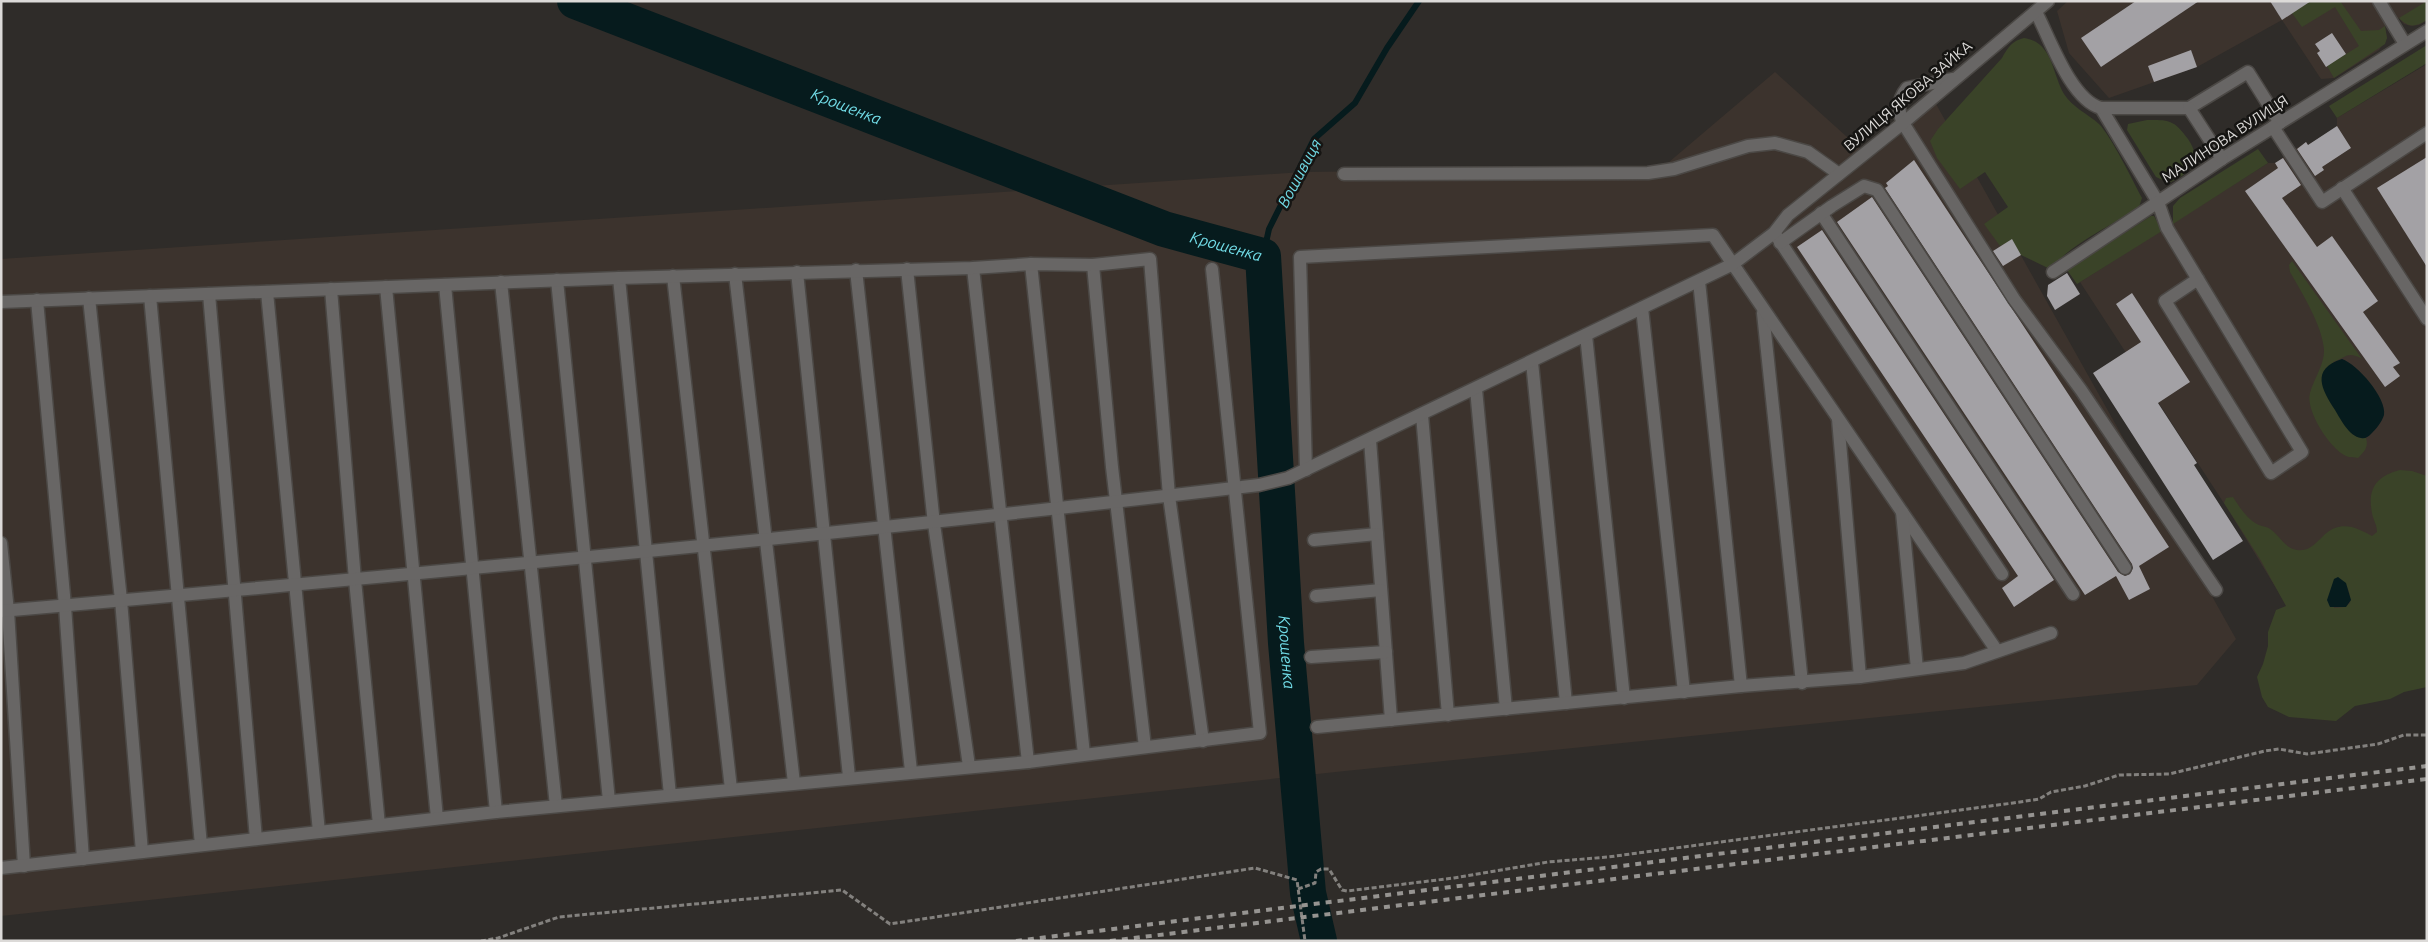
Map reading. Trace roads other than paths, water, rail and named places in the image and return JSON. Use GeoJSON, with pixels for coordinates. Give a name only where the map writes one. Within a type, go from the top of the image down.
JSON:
{"type":"FeatureCollection","features":[{"type":"Feature","properties":{"kind":"street","name":"ВУЛИЦЯ ЯКОВА ЗАЙКА"},"geometry":{"type":"LineString","coordinates":[[1777,238],[1788,215],[1903,123],[2048,1]]}},
{"type":"Feature","properties":{"kind":"street"},"geometry":{"type":"LineString","coordinates":[[2379,1],[2405,44]]}},
{"type":"Feature","properties":{"kind":"street","name":"МАЛИНОВА ВУЛИЦЯ"},"geometry":{"type":"LineString","coordinates":[[2036,12],[2080,94],[2092,106],[2101,108],[2158,202],[2222,159],[2427,31]]}},
{"type":"Feature","properties":{"kind":"street"},"geometry":{"type":"LineString","coordinates":[[2101,108],[2189,108],[2248,72],[2276,125],[2322,202],[2427,133]]}},
{"type":"Feature","properties":{"kind":"street"},"geometry":{"type":"LineString","coordinates":[[1953,79],[1907,88],[1900,100],[1899,110],[1903,123],[2014,299],[2081,390],[2216,590]]}},
{"type":"Feature","properties":{"kind":"street"},"geometry":{"type":"LineString","coordinates":[[2189,108],[2222,159]]}},
{"type":"Feature","properties":{"kind":"street"},"geometry":{"type":"LineString","coordinates":[[1344,174],[1648,173],[1674,169],[1748,146],[1775,143],[1808,152],[1839,174]]}},
{"type":"Feature","properties":{"kind":"street"},"geometry":{"type":"LineString","coordinates":[[5,611],[766,541],[934,524],[1259,486],[1288,478],[1306,470],[1699,281],[1821,213],[1864,186],[1877,190],[2125,568]]}},
{"type":"Feature","properties":{"kind":"street"},"geometry":{"type":"LineString","coordinates":[[2342,188],[2427,320]]}},
{"type":"Feature","properties":{"kind":"street"},"geometry":{"type":"LineString","coordinates":[[2054,272],[2158,202],[2167,228],[2198,279],[2302,452],[2271,473],[2165,301],[2198,279]]}},
{"type":"Feature","properties":{"kind":"street"},"geometry":{"type":"LineString","coordinates":[[1821,213],[2073,594]]}},
{"type":"Feature","properties":{"kind":"street"},"geometry":{"type":"LineString","coordinates":[[1306,470],[1300,257],[1713,235],[1763,311],[1902,510],[1997,651]]}},
{"type":"Feature","properties":{"kind":"street"},"geometry":{"type":"LineString","coordinates":[[1777,238],[2002,574]]}},
{"type":"Feature","properties":{"kind":"street"},"geometry":{"type":"LineString","coordinates":[[1,302],[673,276],[973,268],[1032,264],[1093,265],[1150,259],[1169,496],[1203,741]]}},
{"type":"Feature","properties":{"kind":"street"},"geometry":{"type":"LineString","coordinates":[[1032,264],[1084,754]]}},
{"type":"Feature","properties":{"kind":"street"},"geometry":{"type":"LineString","coordinates":[[1093,265],[1116,502],[1145,747]]}},
{"type":"Feature","properties":{"kind":"street"},"geometry":{"type":"LineString","coordinates":[[973,268],[1028,762]]}},
{"type":"Feature","properties":{"kind":"street"},"geometry":{"type":"LineString","coordinates":[[907,269],[934,524],[969,766]]}},
{"type":"Feature","properties":{"kind":"street"},"geometry":{"type":"LineString","coordinates":[[1,868],[437,818],[911,771],[1028,762],[1260,733],[1212,269]]}},
{"type":"Feature","properties":{"kind":"street"},"geometry":{"type":"LineString","coordinates":[[856,270],[911,771]]}},
{"type":"Feature","properties":{"kind":"street"},"geometry":{"type":"LineString","coordinates":[[797,272],[849,778]]}},
{"type":"Feature","properties":{"kind":"street"},"geometry":{"type":"LineString","coordinates":[[735,274],[794,783]]}},
{"type":"Feature","properties":{"kind":"street"},"geometry":{"type":"LineString","coordinates":[[673,276],[731,789]]}},
{"type":"Feature","properties":{"kind":"street"},"geometry":{"type":"LineString","coordinates":[[619,278],[670,795]]}},
{"type":"Feature","properties":{"kind":"street"},"geometry":{"type":"LineString","coordinates":[[557,280],[609,801]]}},
{"type":"Feature","properties":{"kind":"street"},"geometry":{"type":"LineString","coordinates":[[1699,281],[1740,686]]}},
{"type":"Feature","properties":{"kind":"street"},"geometry":{"type":"LineString","coordinates":[[501,282],[556,806]]}},
{"type":"Feature","properties":{"kind":"street"},"geometry":{"type":"LineString","coordinates":[[445,284],[471,569],[496,812]]}},
{"type":"Feature","properties":{"kind":"street"},"geometry":{"type":"LineString","coordinates":[[386,287],[437,818]]}},
{"type":"Feature","properties":{"kind":"street"},"geometry":{"type":"LineString","coordinates":[[330,289],[354,580],[379,825]]}},
{"type":"Feature","properties":{"kind":"street"},"geometry":{"type":"LineString","coordinates":[[267,292],[319,832]]}},
{"type":"Feature","properties":{"kind":"street"},"geometry":{"type":"LineString","coordinates":[[209,294],[256,839]]}},
{"type":"Feature","properties":{"kind":"street"},"geometry":{"type":"LineString","coordinates":[[150,296],[201,846]]}},
{"type":"Feature","properties":{"kind":"street"},"geometry":{"type":"LineString","coordinates":[[90,298],[122,600],[142,852]]}},
{"type":"Feature","properties":{"kind":"street"},"geometry":{"type":"LineString","coordinates":[[38,300],[65,606],[83,859]]}},
{"type":"Feature","properties":{"kind":"street"},"geometry":{"type":"LineString","coordinates":[[1642,308],[1684,692]]}},
{"type":"Feature","properties":{"kind":"street"},"geometry":{"type":"LineString","coordinates":[[1763,311],[1802,683]]}},
{"type":"Feature","properties":{"kind":"street"},"geometry":{"type":"LineString","coordinates":[[1586,335],[1624,698]]}},
{"type":"Feature","properties":{"kind":"street"},"geometry":{"type":"LineString","coordinates":[[1532,362],[1566,703]]}},
{"type":"Feature","properties":{"kind":"street"},"geometry":{"type":"LineString","coordinates":[[1476,389],[1506,709]]}},
{"type":"Feature","properties":{"kind":"street"},"geometry":{"type":"LineString","coordinates":[[1422,415],[1448,715]]}},
{"type":"Feature","properties":{"kind":"street"},"geometry":{"type":"LineString","coordinates":[[1838,419],[1860,678]]}},
{"type":"Feature","properties":{"kind":"street"},"geometry":{"type":"LineString","coordinates":[[1370,440],[1391,720]]}},
{"type":"Feature","properties":{"kind":"street"},"geometry":{"type":"LineString","coordinates":[[1902,510],[1917,668]]}},
{"type":"Feature","properties":{"kind":"street"},"geometry":{"type":"LineString","coordinates":[[1314,540],[1377,534]]}},
{"type":"Feature","properties":{"kind":"street"},"geometry":{"type":"LineString","coordinates":[[1,543],[24,866]]}},
{"type":"Feature","properties":{"kind":"street"},"geometry":{"type":"LineString","coordinates":[[1316,596],[1381,590]]}},
{"type":"Feature","properties":{"kind":"street"},"geometry":{"type":"LineString","coordinates":[[1317,728],[1740,686],[1860,678],[1917,668],[1964,663],[2052,633]]}},
{"type":"Feature","properties":{"kind":"street"},"geometry":{"type":"LineString","coordinates":[[1311,657],[1386,652]]}},
{"type":"Feature","properties":{"kind":"water"},"geometry":{"type":"Polygon","coordinates":[[[2342,359],[2355,367],[2370,382],[2384,408],[2384,415],[2377,428],[2365,438],[2357,437],[2346,427],[2323,388],[2322,374],[2332,363],[2342,359]]]}},
{"type":"Feature","properties":{"kind":"water"},"geometry":{"type":"Polygon","coordinates":[[[2338,577],[2346,583],[2351,600],[2346,607],[2330,607],[2327,600],[2334,579],[2338,577]]]}},
{"type":"Feature","properties":{"kind":"waterway","name":"Крошенка"},"geometry":{"type":"LineString","coordinates":[[575,1],[1164,229],[1263,256],[1286,643],[1308,893],[1319,941]]}},
{"type":"Feature","properties":{"kind":"waterway","name":"Вошивиця"},"geometry":{"type":"LineString","coordinates":[[1263,256],[1269,229],[1314,139],[1355,103],[1387,48],[1419,1]]}},
{"type":"Feature","properties":{"kind":"railway"},"geometry":{"type":"LineString","coordinates":[[1016,941],[2427,766]]}},
{"type":"Feature","properties":{"kind":"railway"},"geometry":{"type":"LineString","coordinates":[[1110,941],[2427,779]]}}]}
